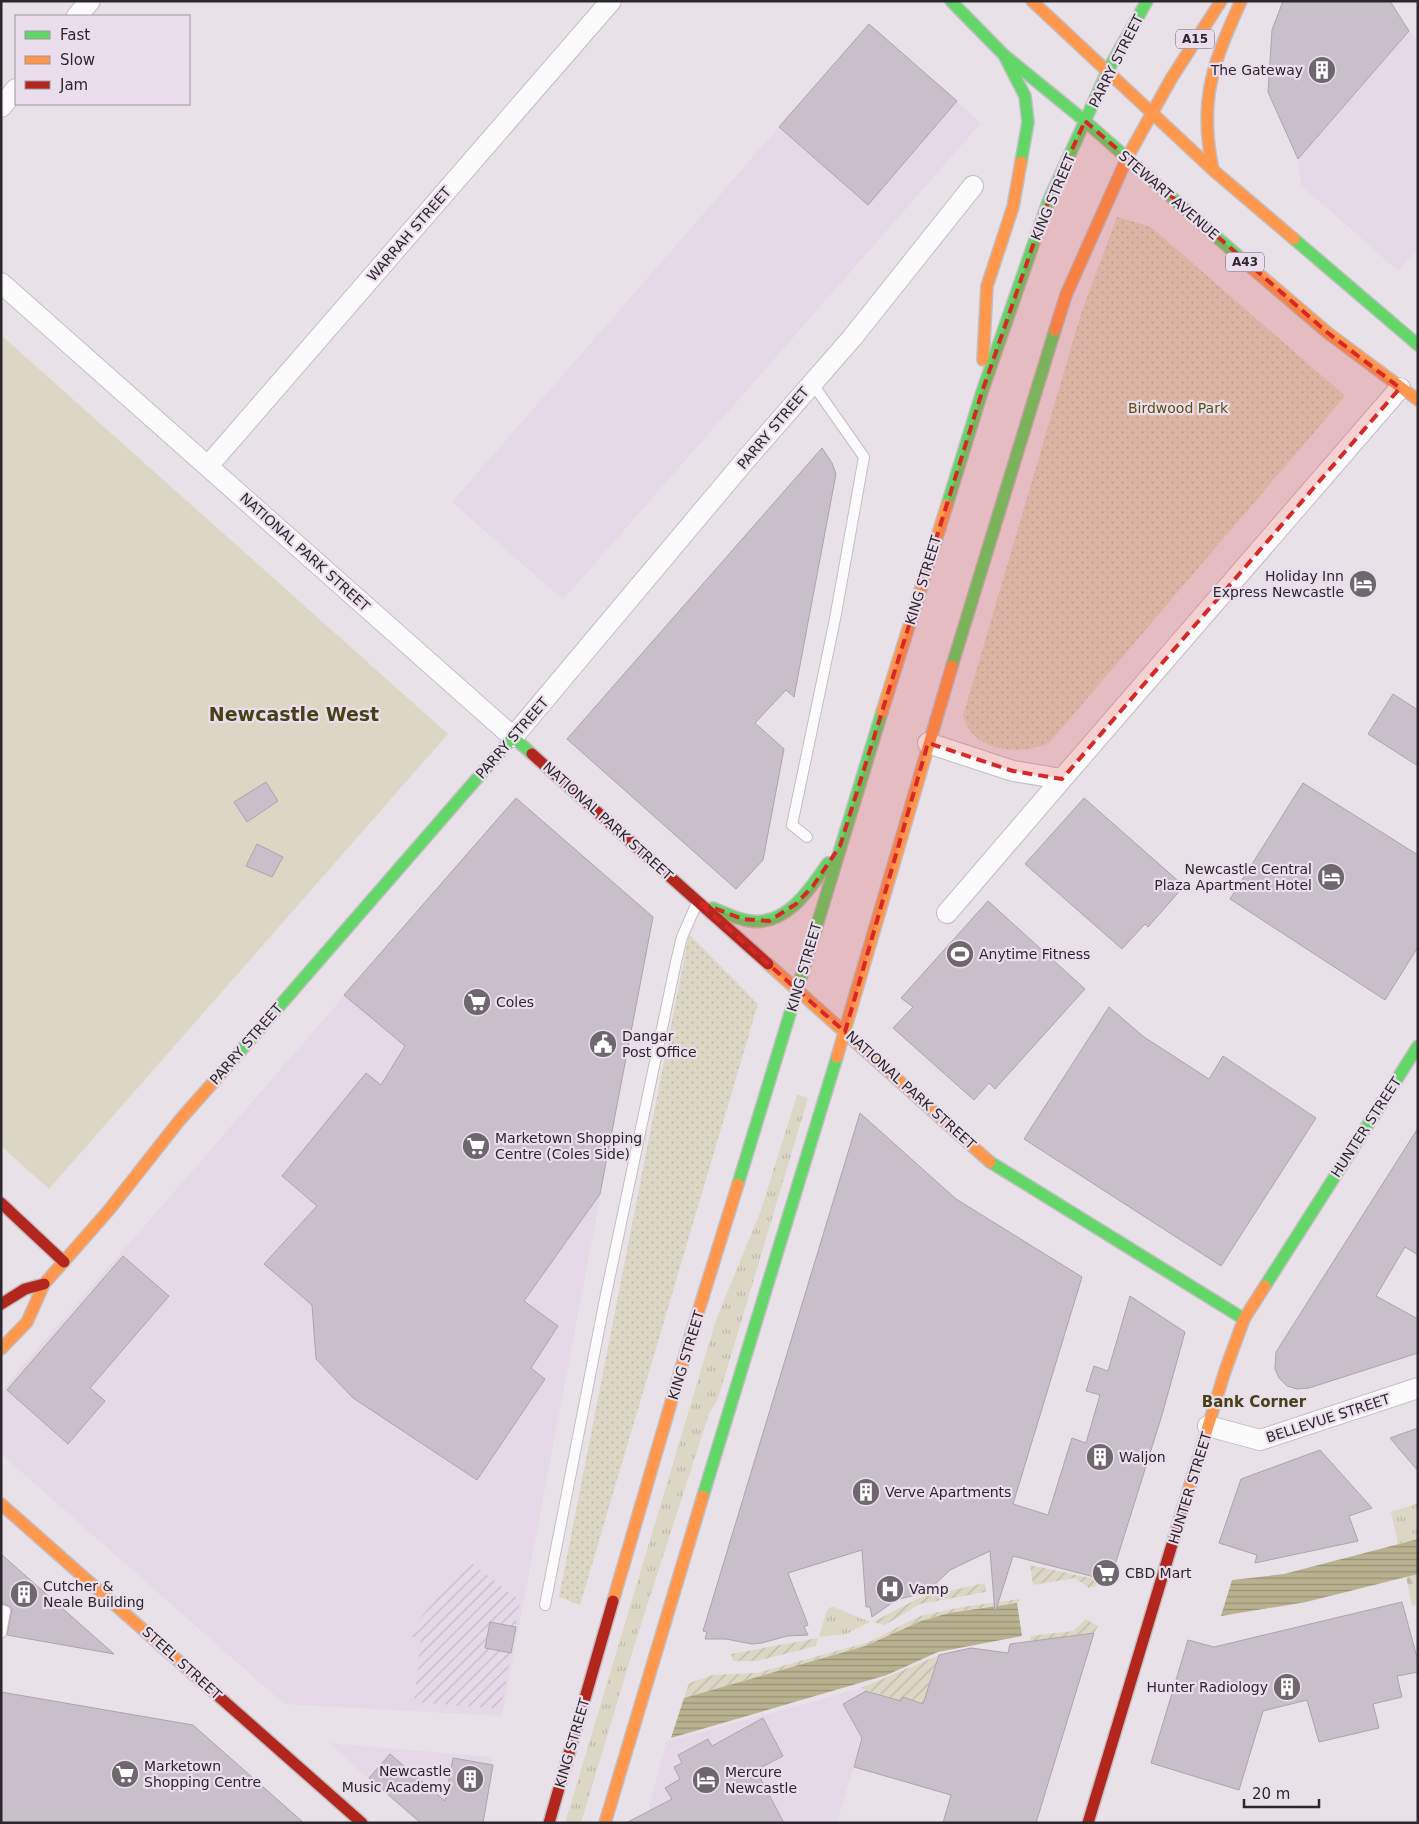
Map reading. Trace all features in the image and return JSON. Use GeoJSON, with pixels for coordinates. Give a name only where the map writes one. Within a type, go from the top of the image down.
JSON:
{"type":"FeatureCollection","features":[{"type":"Feature","properties":{"kind":"main road","name":"STEWART AVENUE"},"geometry":{"type":"LineString","coordinates":[[951,1],[1004,54],[1085,121],[1328,333],[1418,400]]}},
{"type":"Feature","properties":{"kind":"main road"},"geometry":{"type":"LineString","coordinates":[[1032,1],[1213,170],[1418,345]]}},
{"type":"Feature","properties":{"kind":"main road","name":"PARRY STREET"},"geometry":{"type":"LineString","coordinates":[[1085,121],[1108,70],[1146,1]]}},
{"type":"Feature","properties":{"kind":"main road","name":"A15"},"geometry":{"type":"LineString","coordinates":[[1127,158],[1170,79],[1221,1]]}},
{"type":"Feature","properties":{"kind":"main road"},"geometry":{"type":"LineString","coordinates":[[1213,170],[1204,127],[1206,102],[1219,48],[1241,1]]}},
{"type":"Feature","properties":{"kind":"main road"},"geometry":{"type":"LineString","coordinates":[[982,392],[987,286],[1013,207],[1028,122],[1024,96],[1004,54]]}},
{"type":"Feature","properties":{"kind":"main road","name":"KING STREET"},"geometry":{"type":"LineString","coordinates":[[549,1823],[687,1348],[798,990],[840,846],[982,392],[1048,202],[1085,121]]}},
{"type":"Feature","properties":{"kind":"main road"},"geometry":{"type":"LineString","coordinates":[[605,1823],[657,1643],[845,1032],[928,744],[1066,295],[1127,158]]}},
{"type":"Feature","properties":{"kind":"main road","name":"PARRY STREET"},"geometry":{"type":"LineString","coordinates":[[1,1349],[27,1322],[44,1284],[179,1121],[513,737]]}},
{"type":"Feature","properties":{"kind":"main road","name":"NATIONAL PARK STREET"},"geometry":{"type":"LineString","coordinates":[[513,737],[996,1167],[1244,1319]]}},
{"type":"Feature","properties":{"kind":"main road"},"geometry":{"type":"LineString","coordinates":[[698,902],[743,919],[769,922],[796,904],[813,886],[840,846]]}},
{"type":"Feature","properties":{"kind":"main road","name":"HUNTER STREET"},"geometry":{"type":"LineString","coordinates":[[1088,1823],[1227,1364],[1244,1319],[1418,1046]]}},
{"type":"Feature","properties":{"kind":"main road"},"geometry":{"type":"LineString","coordinates":[[1,1203],[64,1262]]}},
{"type":"Feature","properties":{"kind":"main road","name":"PARRY STREET"},"geometry":{"type":"LineString","coordinates":[[1,1304],[25,1289],[44,1284]]}},
{"type":"Feature","properties":{"kind":"main road","name":"STEEL STREET"},"geometry":{"type":"LineString","coordinates":[[1,1504],[362,1823]]}},
{"type":"Feature","properties":{"kind":"street"},"geometry":{"type":"LineString","coordinates":[[78,15],[90,1]]}},
{"type":"Feature","properties":{"kind":"street","name":"WARRAH STREET"},"geometry":{"type":"LineString","coordinates":[[208,466],[611,1]]}},
{"type":"Feature","properties":{"kind":"street"},"geometry":{"type":"LineString","coordinates":[[1,107],[15,90]]}},
{"type":"Feature","properties":{"kind":"street","name":"PARRY STREET"},"geometry":{"type":"LineString","coordinates":[[513,737],[852,338],[973,186]]}},
{"type":"Feature","properties":{"kind":"street","name":"NATIONAL PARK STREET"},"geometry":{"type":"LineString","coordinates":[[1,283],[513,737]]}},
{"type":"Feature","properties":{"kind":"street"},"geometry":{"type":"LineString","coordinates":[[947,913],[1400,388]]}},
{"type":"Feature","properties":{"kind":"street"},"geometry":{"type":"LineString","coordinates":[[928,744],[1013,771],[1062,779]]}},
{"type":"Feature","properties":{"kind":"street","name":"BELLEVUE STREET"},"geometry":{"type":"LineString","coordinates":[[1208,1426],[1260,1440],[1418,1388]]}},
{"type":"Feature","properties":{"kind":"lane"},"geometry":{"type":"LineString","coordinates":[[808,837],[792,825],[836,619],[864,457],[812,383]]}},
{"type":"Feature","properties":{"kind":"lane"},"geometry":{"type":"LineString","coordinates":[[546,1605],[605,1299],[676,962],[682,937],[698,902]]}},
{"type":"Feature","properties":{"kind":"lane"},"geometry":{"type":"LineString","coordinates":[[1,1610],[5,1611],[1,1633]]}},
{"type":"Feature","properties":{"kind":"highlighted area"},"geometry":{"type":"Polygon","coordinates":[[[1085,121],[1328,333],[1400,388],[1062,779],[1013,771],[928,743],[845,1032],[698,902],[743,919],[769,921],[796,904],[813,886],[840,846],[982,392],[1048,202],[1085,121]]]}},
{"type":"Feature","properties":{"kind":"shaded area"},"geometry":{"type":"Polygon","coordinates":[[[869,24],[981,123],[563,600],[452,502],[869,24]]]}},
{"type":"Feature","properties":{"kind":"shaded area"},"geometry":{"type":"Polygon","coordinates":[[[1409,32],[1418,39],[1418,248],[1398,271],[1301,185],[1298,159],[1409,32]]]}},
{"type":"Feature","properties":{"kind":"shaded area"},"geometry":{"type":"Polygon","coordinates":[[[516,798],[653,917],[502,1716],[284,1704],[1,1454],[1,1391],[516,798]]]}},
{"type":"Feature","properties":{"kind":"shaded area"},"geometry":{"type":"Polygon","coordinates":[[[1418,1539],[1418,1574],[1306,1602],[1221,1616],[1232,1580],[1284,1574],[1418,1539]]]}},
{"type":"Feature","properties":{"kind":"shaded area"},"geometry":{"type":"Polygon","coordinates":[[[469,1561],[520,1601],[501,1709],[414,1702],[421,1638],[405,1636],[469,1561]]]}},
{"type":"Feature","properties":{"kind":"shaded area"},"geometry":{"type":"Polygon","coordinates":[[[1017,1603],[1022,1636],[938,1652],[887,1675],[671,1738],[684,1698],[865,1646],[921,1621],[949,1613],[1017,1603]]]}},
{"type":"Feature","properties":{"kind":"shaded area"},"geometry":{"type":"Polygon","coordinates":[[[861,1688],[876,1693],[837,1823],[645,1823],[666,1742],[861,1688]]]}},
{"type":"Feature","properties":{"kind":"shaded area"},"geometry":{"type":"Polygon","coordinates":[[[329,1743],[493,1757],[480,1823],[418,1823],[329,1743]]]}},
{"type":"Feature","properties":{"kind":"green space","name":"Birdwood Park"},"geometry":{"type":"Polygon","coordinates":[[[1117,217],[1151,227],[1345,396],[1049,743],[1024,749],[998,748],[976,737],[968,728],[963,716],[1081,314],[1117,217]]]}},
{"type":"Feature","properties":{"kind":"green space"},"geometry":{"type":"Polygon","coordinates":[[[1,335],[448,734],[49,1189],[1,1146],[1,335]]]}},
{"type":"Feature","properties":{"kind":"green space"},"geometry":{"type":"Polygon","coordinates":[[[689,934],[758,1004],[580,1605],[559,1597],[689,934]]]}},
{"type":"Feature","properties":{"kind":"green space"},"geometry":{"type":"Polygon","coordinates":[[[797,1095],[808,1098],[718,1399],[709,1414],[637,1637],[581,1823],[565,1823],[716,1320],[761,1210],[797,1095]]]}},
{"type":"Feature","properties":{"kind":"green space"},"geometry":{"type":"Polygon","coordinates":[[[1418,1503],[1418,1539],[1398,1544],[1391,1512],[1418,1503]]]}},
{"type":"Feature","properties":{"kind":"green space"},"geometry":{"type":"Polygon","coordinates":[[[1030,1565],[1109,1582],[1089,1588],[1075,1578],[1033,1585],[1030,1565]]]}},
{"type":"Feature","properties":{"kind":"green space"},"geometry":{"type":"Polygon","coordinates":[[[1418,1574],[1418,1604],[1412,1606],[1406,1577],[1418,1574]]]}},
{"type":"Feature","properties":{"kind":"green space"},"geometry":{"type":"Polygon","coordinates":[[[985,1583],[986,1592],[920,1604],[885,1625],[873,1622],[921,1597],[985,1583]]]}},
{"type":"Feature","properties":{"kind":"green space"},"geometry":{"type":"Polygon","coordinates":[[[1020,1599],[1020,1602],[949,1613],[921,1621],[865,1646],[684,1698],[689,1683],[713,1675],[757,1673],[869,1642],[920,1616],[962,1607],[1020,1599]]]}},
{"type":"Feature","properties":{"kind":"green space"},"geometry":{"type":"Polygon","coordinates":[[[831,1607],[870,1622],[846,1634],[819,1637],[827,1610],[831,1607]]]}},
{"type":"Feature","properties":{"kind":"green space"},"geometry":{"type":"Polygon","coordinates":[[[1086,1619],[1098,1626],[1094,1633],[1031,1641],[1030,1636],[1073,1631],[1086,1619]]]}},
{"type":"Feature","properties":{"kind":"green space"},"geometry":{"type":"Polygon","coordinates":[[[818,1638],[816,1646],[757,1661],[733,1661],[731,1654],[818,1638]]]}},
{"type":"Feature","properties":{"kind":"green space"},"geometry":{"type":"Polygon","coordinates":[[[939,1655],[923,1704],[904,1697],[901,1701],[861,1688],[939,1655]]]}},
{"type":"Feature","properties":{"kind":"building","name":"The Gateway"},"geometry":{"type":"Polygon","coordinates":[[[1283,1],[1390,1],[1409,31],[1298,159],[1268,92],[1272,30],[1283,1]]]}},
{"type":"Feature","properties":{"kind":"building"},"geometry":{"type":"Polygon","coordinates":[[[869,24],[957,101],[868,205],[779,127],[869,24]]]}},
{"type":"Feature","properties":{"kind":"building"},"geometry":{"type":"Polygon","coordinates":[[[822,448],[832,463],[836,474],[794,697],[786,690],[755,723],[784,749],[763,860],[736,889],[567,739],[822,448]]]}},
{"type":"Feature","properties":{"kind":"building"},"geometry":{"type":"Polygon","coordinates":[[[1393,694],[1418,710],[1418,766],[1368,734],[1393,694]]]}},
{"type":"Feature","properties":{"kind":"building"},"geometry":{"type":"Polygon","coordinates":[[[266,782],[278,801],[247,822],[234,802],[266,782]]]}},
{"type":"Feature","properties":{"kind":"building","name":"Newcastle Central Plaza Apartment Hotel"},"geometry":{"type":"Polygon","coordinates":[[[1303,783],[1418,855],[1418,947],[1385,1000],[1230,899],[1303,783]]]}},
{"type":"Feature","properties":{"kind":"building","name":"Marketown Shopping Centre (Coles Side)"},"geometry":{"type":"Polygon","coordinates":[[[516,798],[653,917],[600,1194],[524,1301],[558,1326],[531,1368],[545,1379],[477,1480],[353,1398],[316,1359],[312,1305],[264,1264],[317,1206],[282,1176],[366,1073],[381,1085],[405,1046],[344,995],[516,798]]]}},
{"type":"Feature","properties":{"kind":"building"},"geometry":{"type":"Polygon","coordinates":[[[1084,798],[1184,886],[1148,927],[1145,924],[1122,949],[1025,864],[1084,798]]]}},
{"type":"Feature","properties":{"kind":"building"},"geometry":{"type":"Polygon","coordinates":[[[257,844],[283,857],[272,877],[246,866],[257,844]]]}},
{"type":"Feature","properties":{"kind":"building"},"geometry":{"type":"Polygon","coordinates":[[[988,901],[1085,989],[995,1089],[989,1083],[974,1100],[893,1028],[913,1007],[901,998],[988,901]]]}},
{"type":"Feature","properties":{"kind":"building"},"geometry":{"type":"Polygon","coordinates":[[[1109,1007],[1144,1037],[1209,1079],[1223,1056],[1316,1118],[1221,1266],[1024,1139],[1109,1007]]]}},
{"type":"Feature","properties":{"kind":"building"},"geometry":{"type":"Polygon","coordinates":[[[860,1113],[956,1199],[1082,1277],[1013,1504],[1048,1515],[1072,1438],[1086,1443],[1100,1395],[1086,1391],[1094,1366],[1108,1371],[1130,1296],[1185,1332],[1162,1415],[1110,1581],[1013,1556],[995,1613],[990,1551],[950,1570],[927,1592],[896,1600],[872,1617],[870,1607],[866,1607],[862,1550],[788,1573],[808,1625],[804,1627],[808,1635],[787,1636],[752,1644],[726,1639],[705,1639],[707,1632],[703,1631],[860,1113]]]}},
{"type":"Feature","properties":{"kind":"building"},"geometry":{"type":"Polygon","coordinates":[[[1418,1128],[1418,1255],[1405,1247],[1376,1296],[1418,1319],[1418,1353],[1309,1388],[1297,1389],[1287,1386],[1279,1378],[1275,1369],[1276,1352],[1418,1128]]]}},
{"type":"Feature","properties":{"kind":"building"},"geometry":{"type":"Polygon","coordinates":[[[123,1256],[169,1296],[90,1388],[105,1401],[68,1444],[7,1390],[123,1256]]]}},
{"type":"Feature","properties":{"kind":"building"},"geometry":{"type":"Polygon","coordinates":[[[1418,1428],[1418,1471],[1390,1438],[1418,1428]]]}},
{"type":"Feature","properties":{"kind":"building"},"geometry":{"type":"Polygon","coordinates":[[[1320,1450],[1372,1508],[1349,1516],[1358,1541],[1255,1563],[1257,1555],[1219,1543],[1241,1479],[1320,1450]]]}},
{"type":"Feature","properties":{"kind":"building","name":"Cutcher & Neale Building"},"geometry":{"type":"Polygon","coordinates":[[[1,1554],[114,1654],[7,1635],[12,1609],[1,1603],[1,1554]]]}},
{"type":"Feature","properties":{"kind":"building","name":"Hunter Radiology"},"geometry":{"type":"Polygon","coordinates":[[[1402,1602],[1418,1661],[1418,1672],[1397,1676],[1402,1697],[1373,1704],[1379,1728],[1319,1742],[1307,1700],[1263,1711],[1239,1790],[1151,1763],[1188,1640],[1214,1647],[1402,1602]]]}},
{"type":"Feature","properties":{"kind":"building"},"geometry":{"type":"Polygon","coordinates":[[[490,1622],[516,1627],[511,1653],[485,1648],[490,1622]]]}},
{"type":"Feature","properties":{"kind":"building"},"geometry":{"type":"Polygon","coordinates":[[[1094,1633],[1036,1823],[943,1823],[951,1795],[854,1767],[862,1738],[843,1704],[866,1691],[901,1701],[903,1697],[923,1704],[939,1655],[971,1648],[1008,1653],[1010,1644],[1094,1633]]]}},
{"type":"Feature","properties":{"kind":"building","name":"Marketown Shopping Centre"},"geometry":{"type":"Polygon","coordinates":[[[1,1692],[193,1725],[304,1823],[1,1823],[1,1692]]]}},
{"type":"Feature","properties":{"kind":"building","name":"Mercure Newcastle"},"geometry":{"type":"Polygon","coordinates":[[[763,1718],[783,1756],[756,1770],[784,1823],[626,1823],[672,1799],[665,1788],[680,1779],[674,1767],[682,1763],[678,1755],[708,1739],[712,1746],[763,1718]]]}},
{"type":"Feature","properties":{"kind":"building"},"geometry":{"type":"Polygon","coordinates":[[[390,1754],[445,1801],[453,1758],[493,1765],[483,1823],[421,1823],[369,1778],[390,1754]]]}},
{"type":"Feature","properties":{"kind":"traffic: fast"},"geometry":{"type":"LineString","coordinates":[[951,1],[1004,55],[1085,121],[1253,269]]}},
{"type":"Feature","properties":{"kind":"traffic: fast"},"geometry":{"type":"LineString","coordinates":[[1085,121],[1108,70],[1147,1]]}},
{"type":"Feature","properties":{"kind":"traffic: fast"},"geometry":{"type":"LineString","coordinates":[[1004,55],[1025,96],[1028,122],[1021,162]]}},
{"type":"Feature","properties":{"kind":"traffic: fast"},"geometry":{"type":"LineString","coordinates":[[947,505],[982,392],[1048,202],[1085,121]]}},
{"type":"Feature","properties":{"kind":"traffic: fast"},"geometry":{"type":"LineString","coordinates":[[1294,239],[1418,345]]}},
{"type":"Feature","properties":{"kind":"traffic: fast"},"geometry":{"type":"LineString","coordinates":[[952,666],[1055,330]]}},
{"type":"Feature","properties":{"kind":"traffic: fast"},"geometry":{"type":"LineString","coordinates":[[738,1184],[882,712]]}},
{"type":"Feature","properties":{"kind":"traffic: fast"},"geometry":{"type":"LineString","coordinates":[[224,1070],[513,737],[532,754]]}},
{"type":"Feature","properties":{"kind":"traffic: fast"},"geometry":{"type":"LineString","coordinates":[[713,908],[750,921],[763,921],[775,918],[796,904],[828,863]]}},
{"type":"Feature","properties":{"kind":"traffic: fast"},"geometry":{"type":"LineString","coordinates":[[1265,1286],[1418,1046]]}},
{"type":"Feature","properties":{"kind":"traffic: fast"},"geometry":{"type":"LineString","coordinates":[[703,1496],[837,1057]]}},
{"type":"Feature","properties":{"kind":"traffic: fast"},"geometry":{"type":"LineString","coordinates":[[990,1162],[1244,1319]]}},
{"type":"Feature","properties":{"kind":"traffic: slow"},"geometry":{"type":"LineString","coordinates":[[1032,1],[1213,170],[1294,239]]}},
{"type":"Feature","properties":{"kind":"traffic: slow"},"geometry":{"type":"LineString","coordinates":[[1127,158],[1171,79],[1221,1]]}},
{"type":"Feature","properties":{"kind":"traffic: slow"},"geometry":{"type":"LineString","coordinates":[[1213,170],[1207,123],[1211,83],[1223,44],[1241,1]]}},
{"type":"Feature","properties":{"kind":"traffic: slow"},"geometry":{"type":"LineString","coordinates":[[1055,330],[1066,295],[1127,158]]}},
{"type":"Feature","properties":{"kind":"traffic: slow"},"geometry":{"type":"LineString","coordinates":[[983,360],[987,286],[1013,207],[1021,162]]}},
{"type":"Feature","properties":{"kind":"traffic: slow"},"geometry":{"type":"LineString","coordinates":[[1253,269],[1328,333],[1418,400]]}},
{"type":"Feature","properties":{"kind":"traffic: slow"},"geometry":{"type":"LineString","coordinates":[[882,712],[947,505]]}},
{"type":"Feature","properties":{"kind":"traffic: slow"},"geometry":{"type":"LineString","coordinates":[[837,1057],[952,666]]}},
{"type":"Feature","properties":{"kind":"traffic: slow"},"geometry":{"type":"LineString","coordinates":[[768,964],[990,1162]]}},
{"type":"Feature","properties":{"kind":"traffic: slow"},"geometry":{"type":"LineString","coordinates":[[1,1349],[27,1322],[44,1284],[109,1210],[179,1121],[224,1070]]}},
{"type":"Feature","properties":{"kind":"traffic: slow"},"geometry":{"type":"LineString","coordinates":[[613,1601],[687,1348],[738,1184]]}},
{"type":"Feature","properties":{"kind":"traffic: slow"},"geometry":{"type":"LineString","coordinates":[[1183,1508],[1225,1371],[1244,1319],[1265,1286]]}},
{"type":"Feature","properties":{"kind":"traffic: slow"},"geometry":{"type":"LineString","coordinates":[[605,1823],[703,1496]]}},
{"type":"Feature","properties":{"kind":"traffic: slow"},"geometry":{"type":"LineString","coordinates":[[1,1504],[208,1687]]}},
{"type":"Feature","properties":{"kind":"traffic: jam"},"geometry":{"type":"LineString","coordinates":[[532,754],[768,964]]}},
{"type":"Feature","properties":{"kind":"traffic: jam"},"geometry":{"type":"LineString","coordinates":[[1,1203],[64,1262]]}},
{"type":"Feature","properties":{"kind":"traffic: jam"},"geometry":{"type":"LineString","coordinates":[[1,1304],[25,1289],[44,1284]]}},
{"type":"Feature","properties":{"kind":"traffic: jam"},"geometry":{"type":"LineString","coordinates":[[1088,1823],[1183,1508]]}},
{"type":"Feature","properties":{"kind":"traffic: jam"},"geometry":{"type":"LineString","coordinates":[[549,1823],[613,1601]]}},
{"type":"Feature","properties":{"kind":"traffic: jam"},"geometry":{"type":"LineString","coordinates":[[208,1687],[362,1823]]}},
{"type":"Feature","properties":{"kind":"place","name":"The Gateway"},"geometry":{"type":"Point","coordinates":[1322,70]}},
{"type":"Feature","properties":{"kind":"place","name":"Holiday Inn Express Newcastle"},"geometry":{"type":"Point","coordinates":[1363,584]}},
{"type":"Feature","properties":{"kind":"place","name":"Newcastle Central Plaza Apartment Hotel"},"geometry":{"type":"Point","coordinates":[1331,877]}},
{"type":"Feature","properties":{"kind":"place","name":"Anytime Fitness"},"geometry":{"type":"Point","coordinates":[960,954]}},
{"type":"Feature","properties":{"kind":"place","name":"Coles"},"geometry":{"type":"Point","coordinates":[477,1002]}},
{"type":"Feature","properties":{"kind":"place","name":"Dangar Post Office"},"geometry":{"type":"Point","coordinates":[603,1044]}},
{"type":"Feature","properties":{"kind":"place","name":"Marketown Shopping Centre (Coles Side)"},"geometry":{"type":"Point","coordinates":[476,1146]}},
{"type":"Feature","properties":{"kind":"place","name":"Waljon"},"geometry":{"type":"Point","coordinates":[1100,1457]}},
{"type":"Feature","properties":{"kind":"place","name":"Verve Apartments"},"geometry":{"type":"Point","coordinates":[866,1492]}},
{"type":"Feature","properties":{"kind":"place","name":"CBD Mart"},"geometry":{"type":"Point","coordinates":[1106,1573]}},
{"type":"Feature","properties":{"kind":"place","name":"Vamp"},"geometry":{"type":"Point","coordinates":[890,1589]}},
{"type":"Feature","properties":{"kind":"place","name":"Cutcher & Neale Building"},"geometry":{"type":"Point","coordinates":[24,1594]}},
{"type":"Feature","properties":{"kind":"place","name":"Hunter Radiology"},"geometry":{"type":"Point","coordinates":[1287,1687]}},
{"type":"Feature","properties":{"kind":"place","name":"Marketown Shopping Centre"},"geometry":{"type":"Point","coordinates":[125,1774]}},
{"type":"Feature","properties":{"kind":"place","name":"Newcastle Music Academy"},"geometry":{"type":"Point","coordinates":[470,1779]}},
{"type":"Feature","properties":{"kind":"place","name":"Mercure Newcastle"},"geometry":{"type":"Point","coordinates":[706,1780]}},
{"type":"Feature","properties":{"kind":"district","name":"Newcastle West"},"geometry":{"type":"Point","coordinates":[294,714]}},
{"type":"Feature","properties":{"kind":"district","name":"Bank Corner"},"geometry":{"type":"Point","coordinates":[1254,1402]}}]}
